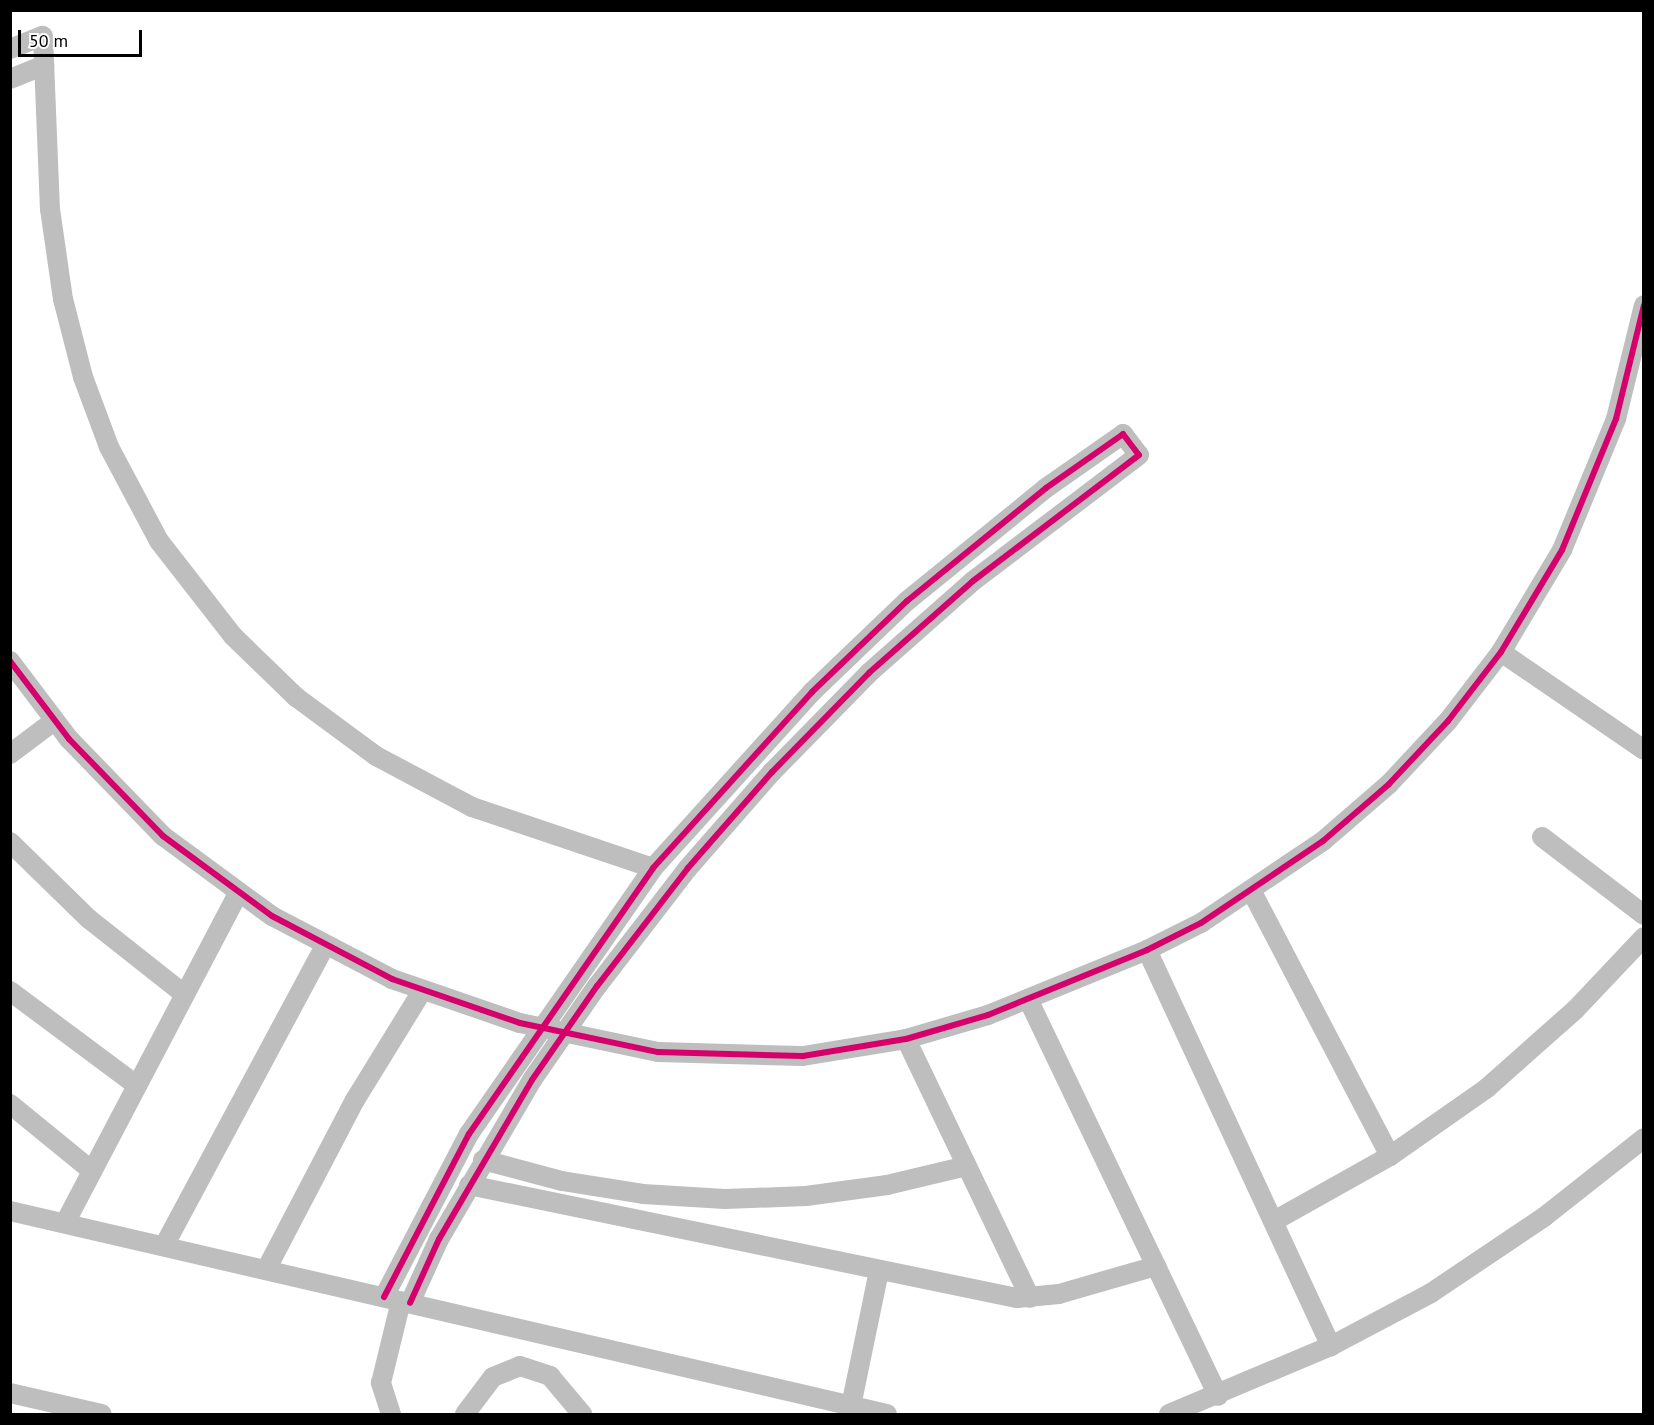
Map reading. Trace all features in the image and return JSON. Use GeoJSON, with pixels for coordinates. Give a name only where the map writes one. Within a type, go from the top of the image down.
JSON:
{"type":"FeatureCollection","features":[{"type":"Feature","properties":{"kind":"street"},"geometry":{"type":"LineString","coordinates":[[10,49],[43,36],[50,209],[63,299],[83,377],[109,447],[159,541],[233,636],[296,697],[376,756],[472,807],[653,868]]}},
{"type":"Feature","properties":{"kind":"street"},"geometry":{"type":"LineString","coordinates":[[10,79],[44,65]]}},
{"type":"Feature","properties":{"kind":"street"},"geometry":{"type":"LineString","coordinates":[[10,661],[54,721],[130,805],[238,894],[325,946],[422,991],[540,1027],[658,1052],[745,1058],[803,1056],[906,1039],[1028,999],[1147,950],[1252,892],[1323,841],[1389,784],[1448,721],[1501,652],[1562,550],[1592,485],[1616,418],[1644,305]]}},
{"type":"Feature","properties":{"kind":"street"},"geometry":{"type":"LineString","coordinates":[[391,1414],[383,1398],[382,1375],[398,1300],[469,1134],[540,1027],[653,868],[812,692],[907,601],[1046,488],[1123,434],[1138,455],[973,581],[848,693],[688,868],[564,1032],[398,1300]]}},
{"type":"Feature","properties":{"kind":"street"},"geometry":{"type":"LineString","coordinates":[[1501,652],[1644,750]]}},
{"type":"Feature","properties":{"kind":"street"},"geometry":{"type":"LineString","coordinates":[[10,754],[54,721]]}},
{"type":"Feature","properties":{"kind":"street"},"geometry":{"type":"LineString","coordinates":[[1542,837],[1644,915]]}},
{"type":"Feature","properties":{"kind":"street"},"geometry":{"type":"LineString","coordinates":[[10,842],[89,920],[184,994]]}},
{"type":"Feature","properties":{"kind":"street"},"geometry":{"type":"LineString","coordinates":[[1252,892],[1390,1156]]}},
{"type":"Feature","properties":{"kind":"street"},"geometry":{"type":"LineString","coordinates":[[65,1223],[238,894]]}},
{"type":"Feature","properties":{"kind":"street"},"geometry":{"type":"LineString","coordinates":[[1274,1221],[1390,1156],[1487,1088],[1575,1010],[1644,937]]}},
{"type":"Feature","properties":{"kind":"street"},"geometry":{"type":"LineString","coordinates":[[164,1246],[241,1094],[325,946]]}},
{"type":"Feature","properties":{"kind":"street"},"geometry":{"type":"LineString","coordinates":[[1147,950],[1331,1346]]}},
{"type":"Feature","properties":{"kind":"street"},"geometry":{"type":"LineString","coordinates":[[10,991],[136,1085]]}},
{"type":"Feature","properties":{"kind":"street"},"geometry":{"type":"LineString","coordinates":[[266,1270],[350,1109],[422,991]]}},
{"type":"Feature","properties":{"kind":"street"},"geometry":{"type":"LineString","coordinates":[[1028,999],[1218,1396]]}},
{"type":"Feature","properties":{"kind":"street"},"geometry":{"type":"LineString","coordinates":[[906,1039],[1030,1298]]}},
{"type":"Feature","properties":{"kind":"street"},"geometry":{"type":"LineString","coordinates":[[10,1104],[91,1170]]}},
{"type":"Feature","properties":{"kind":"street"},"geometry":{"type":"LineString","coordinates":[[1169,1414],[1218,1396],[1331,1346],[1431,1293],[1544,1217],[1644,1138]]}},
{"type":"Feature","properties":{"kind":"street"},"geometry":{"type":"LineString","coordinates":[[483,1160],[620,1190],[725,1198],[806,1196],[888,1185],[967,1166]]}},
{"type":"Feature","properties":{"kind":"street"},"geometry":{"type":"LineString","coordinates":[[469,1185],[879,1271],[1030,1298],[1156,1266]]}},
{"type":"Feature","properties":{"kind":"street"},"geometry":{"type":"LineString","coordinates":[[10,1211],[887,1414]]}},
{"type":"Feature","properties":{"kind":"street"},"geometry":{"type":"LineString","coordinates":[[851,1406],[879,1271]]}},
{"type":"Feature","properties":{"kind":"street"},"geometry":{"type":"LineString","coordinates":[[465,1414],[493,1377],[520,1366],[550,1376],[582,1414]]}},
{"type":"Feature","properties":{"kind":"street"},"geometry":{"type":"LineString","coordinates":[[10,1393],[102,1414]]}},
{"type":"Feature","properties":{"kind":"cycle path"},"geometry":{"type":"LineString","coordinates":[[10,661],[69,739],[163,836],[272,916],[392,979],[520,1023],[658,1052],[803,1056],[906,1039],[988,1015],[1147,950],[1201,923],[1323,841],[1389,784],[1448,721],[1501,652],[1562,550],[1616,419],[1644,305]]}},
{"type":"Feature","properties":{"kind":"cycle path"},"geometry":{"type":"LineString","coordinates":[[384,1297],[469,1134],[653,868],[812,692],[907,601],[1046,488],[1123,434],[1139,455],[973,581],[869,673],[772,772],[688,868],[597,986],[532,1080],[439,1239],[410,1303]]}}]}
